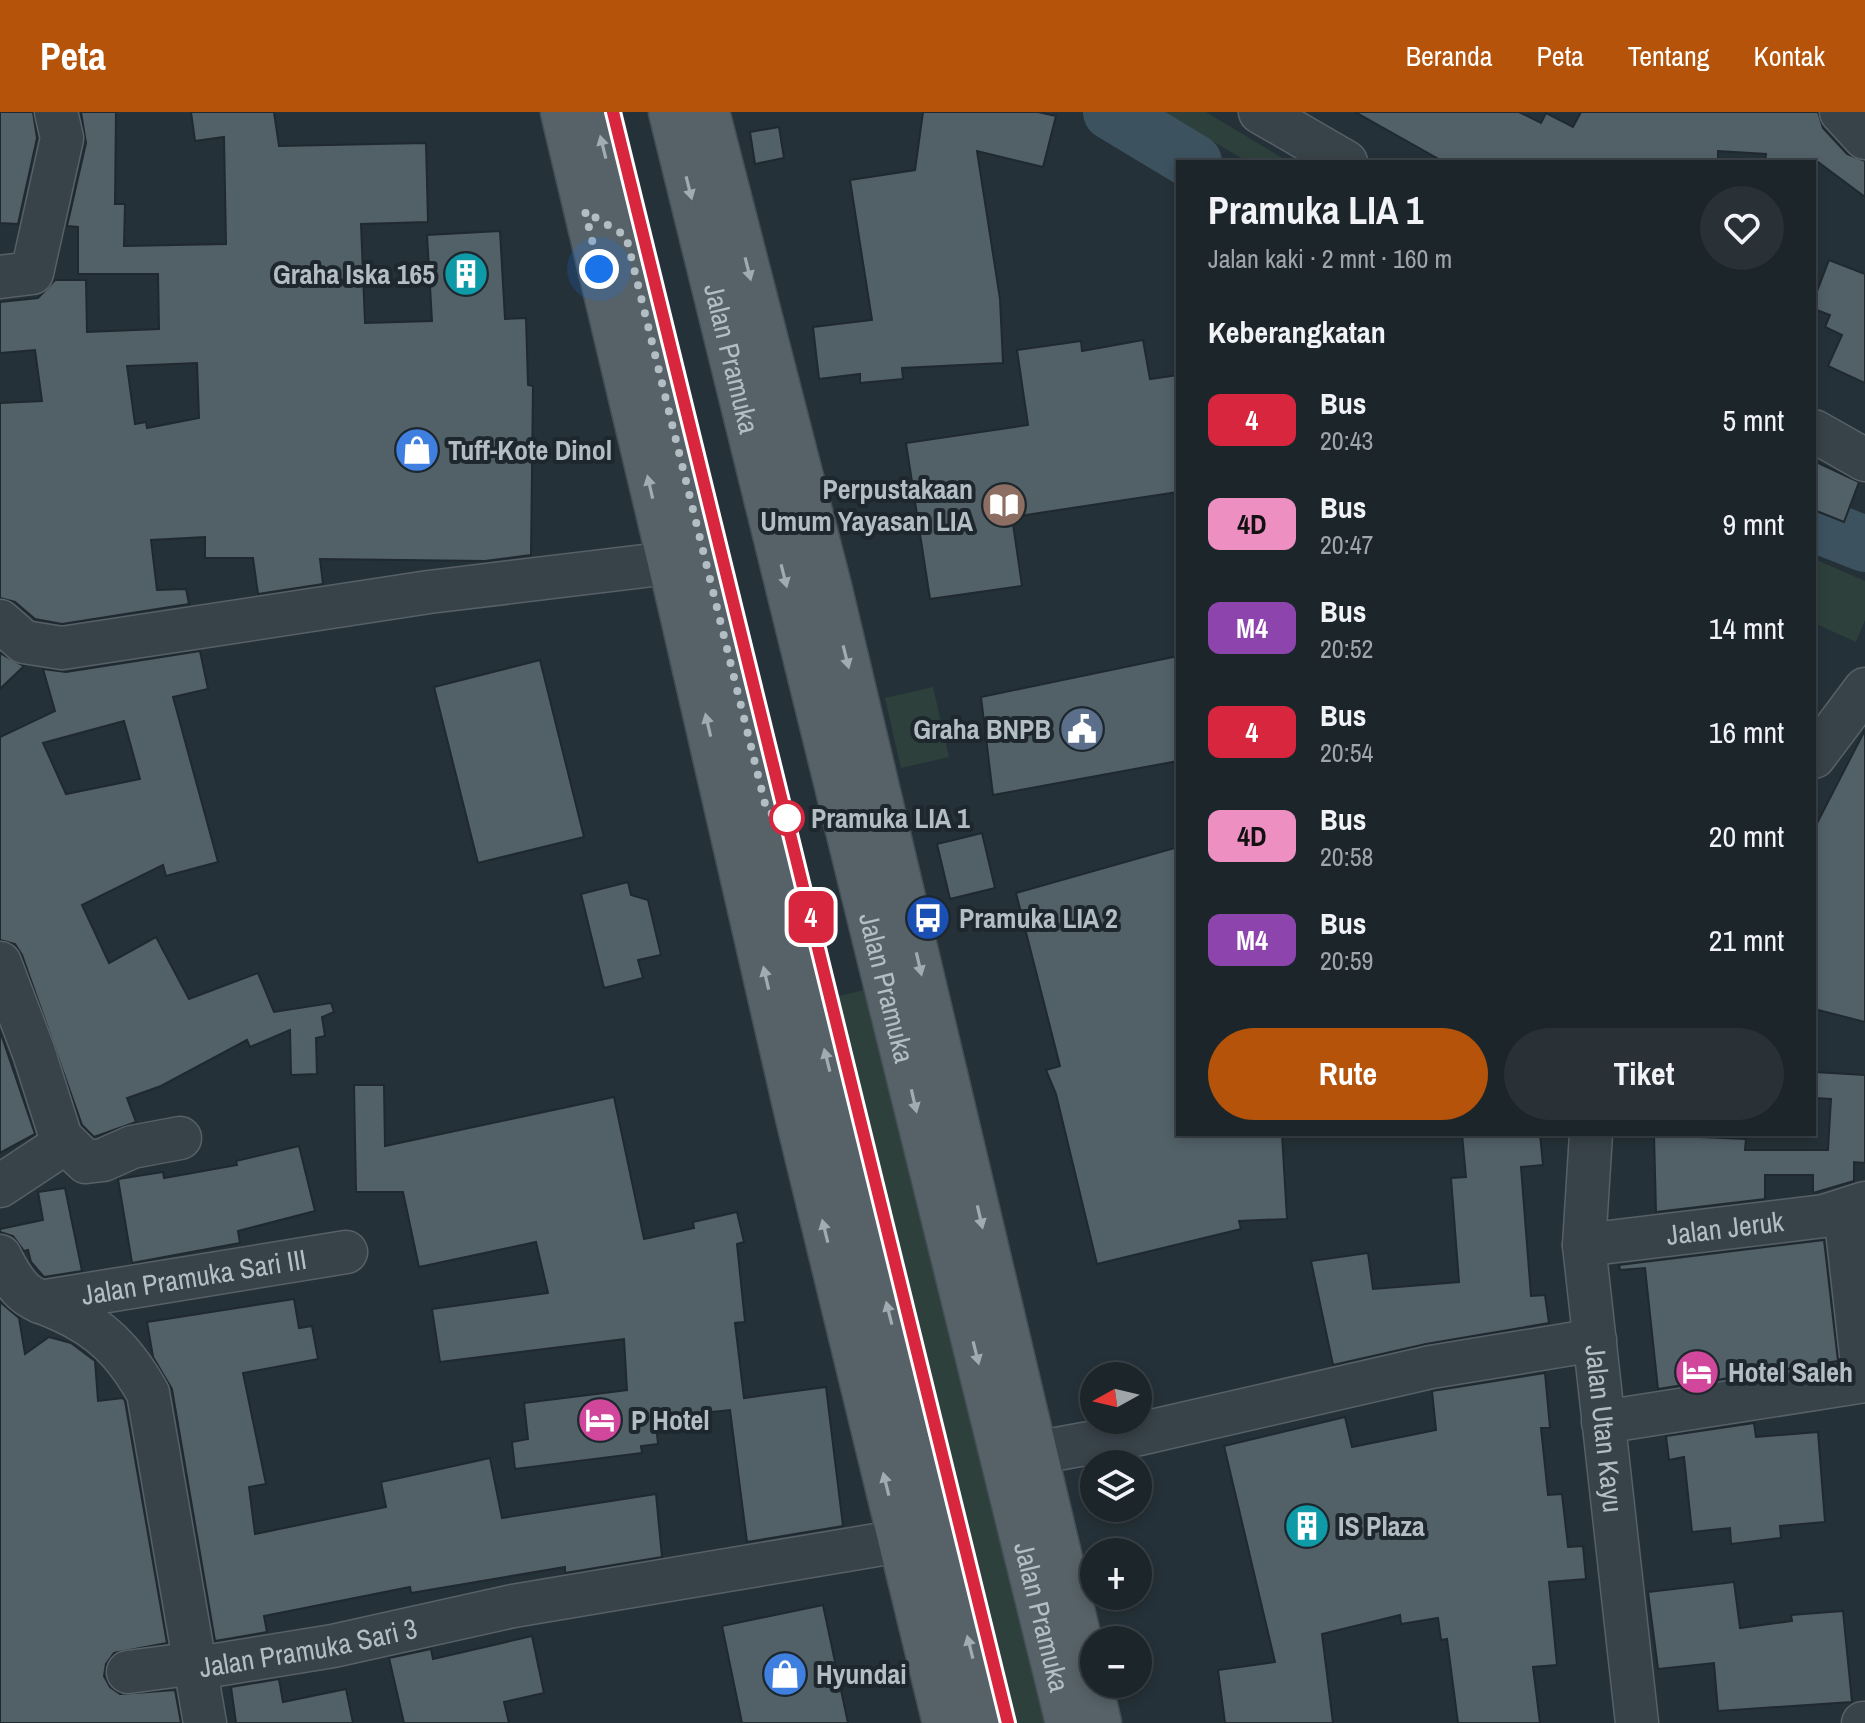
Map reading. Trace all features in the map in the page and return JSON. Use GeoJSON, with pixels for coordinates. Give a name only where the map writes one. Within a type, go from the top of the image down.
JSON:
{"type":"FeatureCollection","features":[{"type":"Feature","properties":{"kind":"main road"},"geometry":{"type":"LineString","coordinates":[[563,112],[945,1723]]}},
{"type":"Feature","properties":{"kind":"main road"},"geometry":{"type":"LineString","coordinates":[[594,112],[988,1723]]}},
{"type":"Feature","properties":{"kind":"main road","name":"Jalan Pramuka"},"geometry":{"type":"LineString","coordinates":[[671,112],[1035,1453],[1099,1723]]}},
{"type":"Feature","properties":{"kind":"main road","name":"Jalan Pramuka"},"geometry":{"type":"LineString","coordinates":[[707,112],[829,586],[877,865],[1068,1723]]}},
{"type":"Feature","properties":{"kind":"main road"},"geometry":{"type":"LineString","coordinates":[[585,211],[626,236]]}},
{"type":"Feature","properties":{"kind":"street"},"geometry":{"type":"LineString","coordinates":[[0,277],[32,273],[62,138],[56,112]]}},
{"type":"Feature","properties":{"kind":"street"},"geometry":{"type":"LineString","coordinates":[[1260,112],[1343,160]]}},
{"type":"Feature","properties":{"kind":"street"},"geometry":{"type":"LineString","coordinates":[[1841,112],[1865,138]]}},
{"type":"Feature","properties":{"kind":"street"},"geometry":{"type":"LineString","coordinates":[[1816,432],[1865,460]]}},
{"type":"Feature","properties":{"kind":"street"},"geometry":{"type":"LineString","coordinates":[[0,621],[24,642],[62,648],[429,592],[669,563]]}},
{"type":"Feature","properties":{"kind":"street"},"geometry":{"type":"LineString","coordinates":[[1816,754],[1865,689]]}},
{"type":"Feature","properties":{"kind":"street"},"geometry":{"type":"LineString","coordinates":[[0,963],[34,1053],[61,1138],[86,1162],[180,1138]]}},
{"type":"Feature","properties":{"kind":"street","name":"Jalan Utan Kayu"},"geometry":{"type":"LineString","coordinates":[[1591,1136],[1584,1245],[1637,1723]]}},
{"type":"Feature","properties":{"kind":"street"},"geometry":{"type":"LineString","coordinates":[[0,1186],[56,1149],[61,1138]]}},
{"type":"Feature","properties":{"kind":"street"},"geometry":{"type":"LineString","coordinates":[[1603,1422],[1864,1381],[1856,1286],[1855,1208]]}},
{"type":"Feature","properties":{"kind":"street","name":"Jalan Jeruk"},"geometry":{"type":"LineString","coordinates":[[1584,1245],[1855,1208]]}},
{"type":"Feature","properties":{"kind":"street","name":"Jalan Pramuka Sari III"},"geometry":{"type":"LineString","coordinates":[[40,1302],[346,1252]]}},
{"type":"Feature","properties":{"kind":"street","name":"Jalan Pramuka Sari 3"},"geometry":{"type":"LineString","coordinates":[[0,1256],[14,1285],[25,1296],[99,1332],[134,1367],[148,1393],[197,1666],[333,1646],[513,1606],[900,1541]]}},
{"type":"Feature","properties":{"kind":"street"},"geometry":{"type":"LineString","coordinates":[[1035,1453],[1139,1434],[1431,1367],[1595,1340]]}},
{"type":"Feature","properties":{"kind":"street"},"geometry":{"type":"LineString","coordinates":[[128,1672],[197,1666],[205,1723]]}},
{"type":"Feature","properties":{"kind":"green space"},"geometry":{"type":"Polygon","coordinates":[[[1163,112],[1206,112],[1286,160],[1245,160],[1163,112]]]}},
{"type":"Feature","properties":{"kind":"green space"},"geometry":{"type":"Polygon","coordinates":[[[1816,560],[1865,581],[1865,620],[1856,642],[1816,624],[1816,560]]]}},
{"type":"Feature","properties":{"kind":"green space"},"geometry":{"type":"Polygon","coordinates":[[[933,687],[949,757],[901,768],[885,698],[933,687]]]}},
{"type":"Feature","properties":{"kind":"green space"},"geometry":{"type":"Polygon","coordinates":[[[864,990],[1045,1723],[1008,1723],[831,998],[864,990]]]}},
{"type":"Feature","properties":{"kind":"building"},"geometry":{"type":"Polygon","coordinates":[[[0,112],[33,112],[37,138],[18,224],[0,223],[0,112]]]}},
{"type":"Feature","properties":{"kind":"building"},"geometry":{"type":"Polygon","coordinates":[[[81,112],[116,112],[115,204],[125,204],[124,246],[226,244],[224,137],[195,141],[191,112],[274,112],[279,146],[426,143],[428,222],[361,224],[365,323],[432,321],[427,235],[500,231],[505,319],[526,318],[528,385],[533,386],[531,555],[485,561],[320,559],[323,584],[258,594],[253,558],[205,558],[205,537],[151,540],[157,590],[186,589],[189,604],[62,624],[35,619],[15,602],[0,598],[0,403],[42,401],[35,350],[0,353],[0,302],[38,298],[55,280],[86,280],[87,332],[159,329],[158,274],[78,274],[78,227],[67,226],[86,143],[81,112]],[[197,363],[127,366],[135,424],[146,422],[147,428],[199,418],[197,363]]]}},
{"type":"Feature","properties":{"kind":"building"},"geometry":{"type":"Polygon","coordinates":[[[923,112],[1038,112],[1056,116],[1043,167],[977,151],[1000,299],[1003,363],[902,368],[903,379],[860,383],[860,374],[819,379],[813,327],[872,320],[850,180],[915,170],[923,112]]]}},
{"type":"Feature","properties":{"kind":"building"},"geometry":{"type":"Polygon","coordinates":[[[1355,112],[1519,112],[1541,123],[1546,113],[1573,127],[1581,112],[1818,112],[1823,128],[1847,154],[1865,161],[1865,197],[1816,160],[1765,160],[1766,154],[1718,151],[1718,160],[1440,160],[1355,112]]]}},
{"type":"Feature","properties":{"kind":"building"},"geometry":{"type":"Polygon","coordinates":[[[779,127],[784,158],[755,164],[750,132],[779,127]]]}},
{"type":"Feature","properties":{"kind":"building"},"geometry":{"type":"Polygon","coordinates":[[[1829,260],[1865,274],[1865,383],[1828,366],[1842,335],[1825,327],[1830,315],[1816,310],[1816,294],[1829,260]]]}},
{"type":"Feature","properties":{"kind":"building","name":"Perpustakaan Umum Yayasan LIA"},"geometry":{"type":"Polygon","coordinates":[[[1143,340],[1150,379],[1176,375],[1176,492],[1012,517],[1022,586],[930,599],[906,443],[1028,425],[1017,350],[1081,341],[1082,351],[1143,340]]]}},
{"type":"Feature","properties":{"kind":"building"},"geometry":{"type":"Polygon","coordinates":[[[1816,462],[1859,482],[1844,522],[1816,511],[1816,462]]]}},
{"type":"Feature","properties":{"kind":"building"},"geometry":{"type":"Polygon","coordinates":[[[200,651],[208,689],[173,697],[218,862],[166,876],[163,865],[82,905],[109,963],[156,937],[189,999],[258,973],[274,1012],[331,1003],[334,1012],[322,1017],[325,1036],[316,1038],[317,1074],[291,1075],[290,1030],[250,1047],[247,1040],[161,1086],[127,1098],[136,1122],[94,1137],[82,1125],[22,955],[15,944],[0,940],[0,737],[55,711],[43,669],[66,672],[200,651]],[[124,721],[43,743],[66,794],[140,779],[124,721]]]}},
{"type":"Feature","properties":{"kind":"building"},"geometry":{"type":"Polygon","coordinates":[[[0,653],[24,666],[0,689],[0,653]]]}},
{"type":"Feature","properties":{"kind":"building","name":"Graha BNPB"},"geometry":{"type":"Polygon","coordinates":[[[1176,656],[1176,761],[993,795],[981,697],[1176,656]]]}},
{"type":"Feature","properties":{"kind":"building"},"geometry":{"type":"Polygon","coordinates":[[[540,660],[584,837],[478,863],[434,687],[540,660]]]}},
{"type":"Feature","properties":{"kind":"building"},"geometry":{"type":"Polygon","coordinates":[[[1865,730],[1865,1022],[1816,1010],[1816,825],[1865,730]]]}},
{"type":"Feature","properties":{"kind":"building"},"geometry":{"type":"Polygon","coordinates":[[[982,833],[995,888],[950,899],[937,844],[982,833]]]}},
{"type":"Feature","properties":{"kind":"building"},"geometry":{"type":"Polygon","coordinates":[[[1176,848],[1176,1136],[1282,1136],[1287,1219],[1239,1221],[1241,1229],[1097,1264],[1056,1094],[1046,1070],[1060,1066],[1016,893],[1176,848]]]}},
{"type":"Feature","properties":{"kind":"building"},"geometry":{"type":"Polygon","coordinates":[[[628,882],[631,895],[648,900],[661,955],[638,960],[643,978],[604,988],[581,894],[628,882]]]}},
{"type":"Feature","properties":{"kind":"building"},"geometry":{"type":"Polygon","coordinates":[[[0,1031],[35,1134],[0,1153],[0,1031]]]}},
{"type":"Feature","properties":{"kind":"building"},"geometry":{"type":"Polygon","coordinates":[[[1816,1072],[1865,1075],[1865,1163],[1854,1162],[1854,1181],[1813,1193],[1813,1175],[1765,1175],[1765,1199],[1656,1212],[1654,1136],[1746,1139],[1745,1150],[1828,1150],[1831,1099],[1816,1098],[1816,1072]]]}},
{"type":"Feature","properties":{"kind":"building"},"geometry":{"type":"Polygon","coordinates":[[[354,1085],[384,1085],[385,1146],[614,1097],[644,1239],[694,1228],[693,1222],[737,1212],[744,1242],[737,1244],[745,1322],[735,1323],[744,1398],[826,1387],[843,1526],[747,1542],[730,1410],[674,1416],[674,1423],[656,1425],[658,1444],[641,1446],[642,1453],[515,1469],[512,1442],[528,1439],[524,1403],[627,1390],[624,1339],[440,1362],[432,1309],[548,1293],[536,1242],[419,1267],[403,1192],[356,1192],[354,1085]]]}},
{"type":"Feature","properties":{"kind":"building"},"geometry":{"type":"Polygon","coordinates":[[[1462,1136],[1540,1136],[1543,1165],[1521,1167],[1531,1296],[1545,1295],[1549,1323],[1426,1344],[1333,1365],[1311,1261],[1368,1253],[1373,1289],[1459,1282],[1451,1178],[1466,1177],[1462,1136]]]}},
{"type":"Feature","properties":{"kind":"building"},"geometry":{"type":"Polygon","coordinates":[[[299,1146],[315,1211],[238,1231],[240,1243],[132,1263],[118,1179],[163,1172],[164,1178],[237,1165],[236,1161],[299,1146]]]}},
{"type":"Feature","properties":{"kind":"building"},"geometry":{"type":"Polygon","coordinates":[[[65,1188],[82,1271],[44,1277],[31,1262],[28,1250],[24,1251],[13,1236],[0,1232],[0,1229],[43,1220],[38,1192],[65,1188]]]}},
{"type":"Feature","properties":{"kind":"building"},"geometry":{"type":"Polygon","coordinates":[[[1824,1240],[1838,1361],[1658,1389],[1645,1268],[1620,1270],[1619,1265],[1824,1240]]]}},
{"type":"Feature","properties":{"kind":"building"},"geometry":{"type":"Polygon","coordinates":[[[294,1299],[299,1328],[312,1326],[318,1359],[243,1373],[266,1484],[249,1487],[255,1534],[386,1507],[381,1482],[490,1458],[502,1518],[656,1494],[662,1557],[565,1573],[565,1567],[411,1593],[410,1587],[264,1616],[267,1632],[215,1641],[172,1389],[153,1357],[147,1322],[294,1299]]]}},
{"type":"Feature","properties":{"kind":"building"},"geometry":{"type":"Polygon","coordinates":[[[0,1302],[19,1318],[25,1354],[49,1337],[71,1343],[95,1361],[98,1401],[123,1398],[125,1401],[167,1643],[114,1653],[106,1664],[104,1676],[110,1687],[120,1694],[175,1690],[181,1723],[0,1723],[0,1302]]]}},
{"type":"Feature","properties":{"kind":"building"},"geometry":{"type":"Polygon","coordinates":[[[1545,1373],[1550,1428],[1541,1428],[1548,1495],[1562,1494],[1568,1547],[1583,1546],[1586,1579],[1549,1582],[1557,1665],[1533,1667],[1540,1723],[1458,1723],[1447,1639],[1441,1640],[1438,1618],[1401,1624],[1400,1615],[1322,1634],[1333,1723],[1225,1723],[1218,1670],[1275,1662],[1224,1446],[1345,1417],[1352,1447],[1436,1430],[1432,1391],[1545,1373]]]}},
{"type":"Feature","properties":{"kind":"building"},"geometry":{"type":"Polygon","coordinates":[[[1754,1423],[1756,1437],[1818,1432],[1825,1522],[1780,1526],[1781,1538],[1731,1544],[1730,1528],[1692,1532],[1684,1457],[1669,1460],[1666,1436],[1754,1423]]]}},
{"type":"Feature","properties":{"kind":"building"},"geometry":{"type":"Polygon","coordinates":[[[1734,1582],[1740,1628],[1792,1621],[1791,1615],[1843,1611],[1852,1702],[1718,1711],[1714,1663],[1658,1669],[1648,1592],[1734,1582]]]}},
{"type":"Feature","properties":{"kind":"building","name":"Hyundai"},"geometry":{"type":"Polygon","coordinates":[[[823,1605],[848,1723],[742,1723],[722,1626],[823,1605]]]}},
{"type":"Feature","properties":{"kind":"building"},"geometry":{"type":"Polygon","coordinates":[[[532,1636],[544,1693],[504,1702],[509,1723],[404,1723],[389,1658],[431,1649],[433,1659],[532,1636]]]}},
{"type":"Feature","properties":{"kind":"building"},"geometry":{"type":"Polygon","coordinates":[[[279,1679],[283,1702],[346,1689],[353,1723],[236,1723],[231,1687],[279,1679]]]}},
{"type":"Feature","properties":{"kind":"waterway"},"geometry":{"type":"LineString","coordinates":[[1111,112],[1191,160]]}},
{"type":"Feature","properties":{"kind":"waterway"},"geometry":{"type":"LineString","coordinates":[[1816,525],[1865,544]]}},
{"type":"Feature","properties":{"kind":"bus line","name":"4"},"geometry":{"type":"LineString","coordinates":[[613,112],[1008,1723]]}},
{"type":"Feature","properties":{"kind":"place","name":"Graha Iska 165"},"geometry":{"type":"Point","coordinates":[466,274]}},
{"type":"Feature","properties":{"kind":"place","name":"Tuff-Kote Dinol"},"geometry":{"type":"Point","coordinates":[417,450]}},
{"type":"Feature","properties":{"kind":"place","name":"Perpustakaan Umum Yayasan LIA"},"geometry":{"type":"Point","coordinates":[1004,505]}},
{"type":"Feature","properties":{"kind":"place","name":"Graha BNPB"},"geometry":{"type":"Point","coordinates":[1082,729]}},
{"type":"Feature","properties":{"kind":"place","name":"Pramuka LIA 1"},"geometry":{"type":"Point","coordinates":[787,818]}},
{"type":"Feature","properties":{"kind":"place","name":"Pramuka LIA 2"},"geometry":{"type":"Point","coordinates":[928,918]}},
{"type":"Feature","properties":{"kind":"place","name":"Hotel Saleh"},"geometry":{"type":"Point","coordinates":[1697,1372]}},
{"type":"Feature","properties":{"kind":"place","name":"P Hotel"},"geometry":{"type":"Point","coordinates":[600,1420]}},
{"type":"Feature","properties":{"kind":"place","name":"IS Plaza"},"geometry":{"type":"Point","coordinates":[1307,1526]}},
{"type":"Feature","properties":{"kind":"place","name":"Hyundai"},"geometry":{"type":"Point","coordinates":[785,1674]}},
{"type":"Feature","properties":{"kind":"route"},"geometry":{"type":"LineString","coordinates":[[599,269],[585,211],[626,236],[767,812],[787,818]]}}]}
